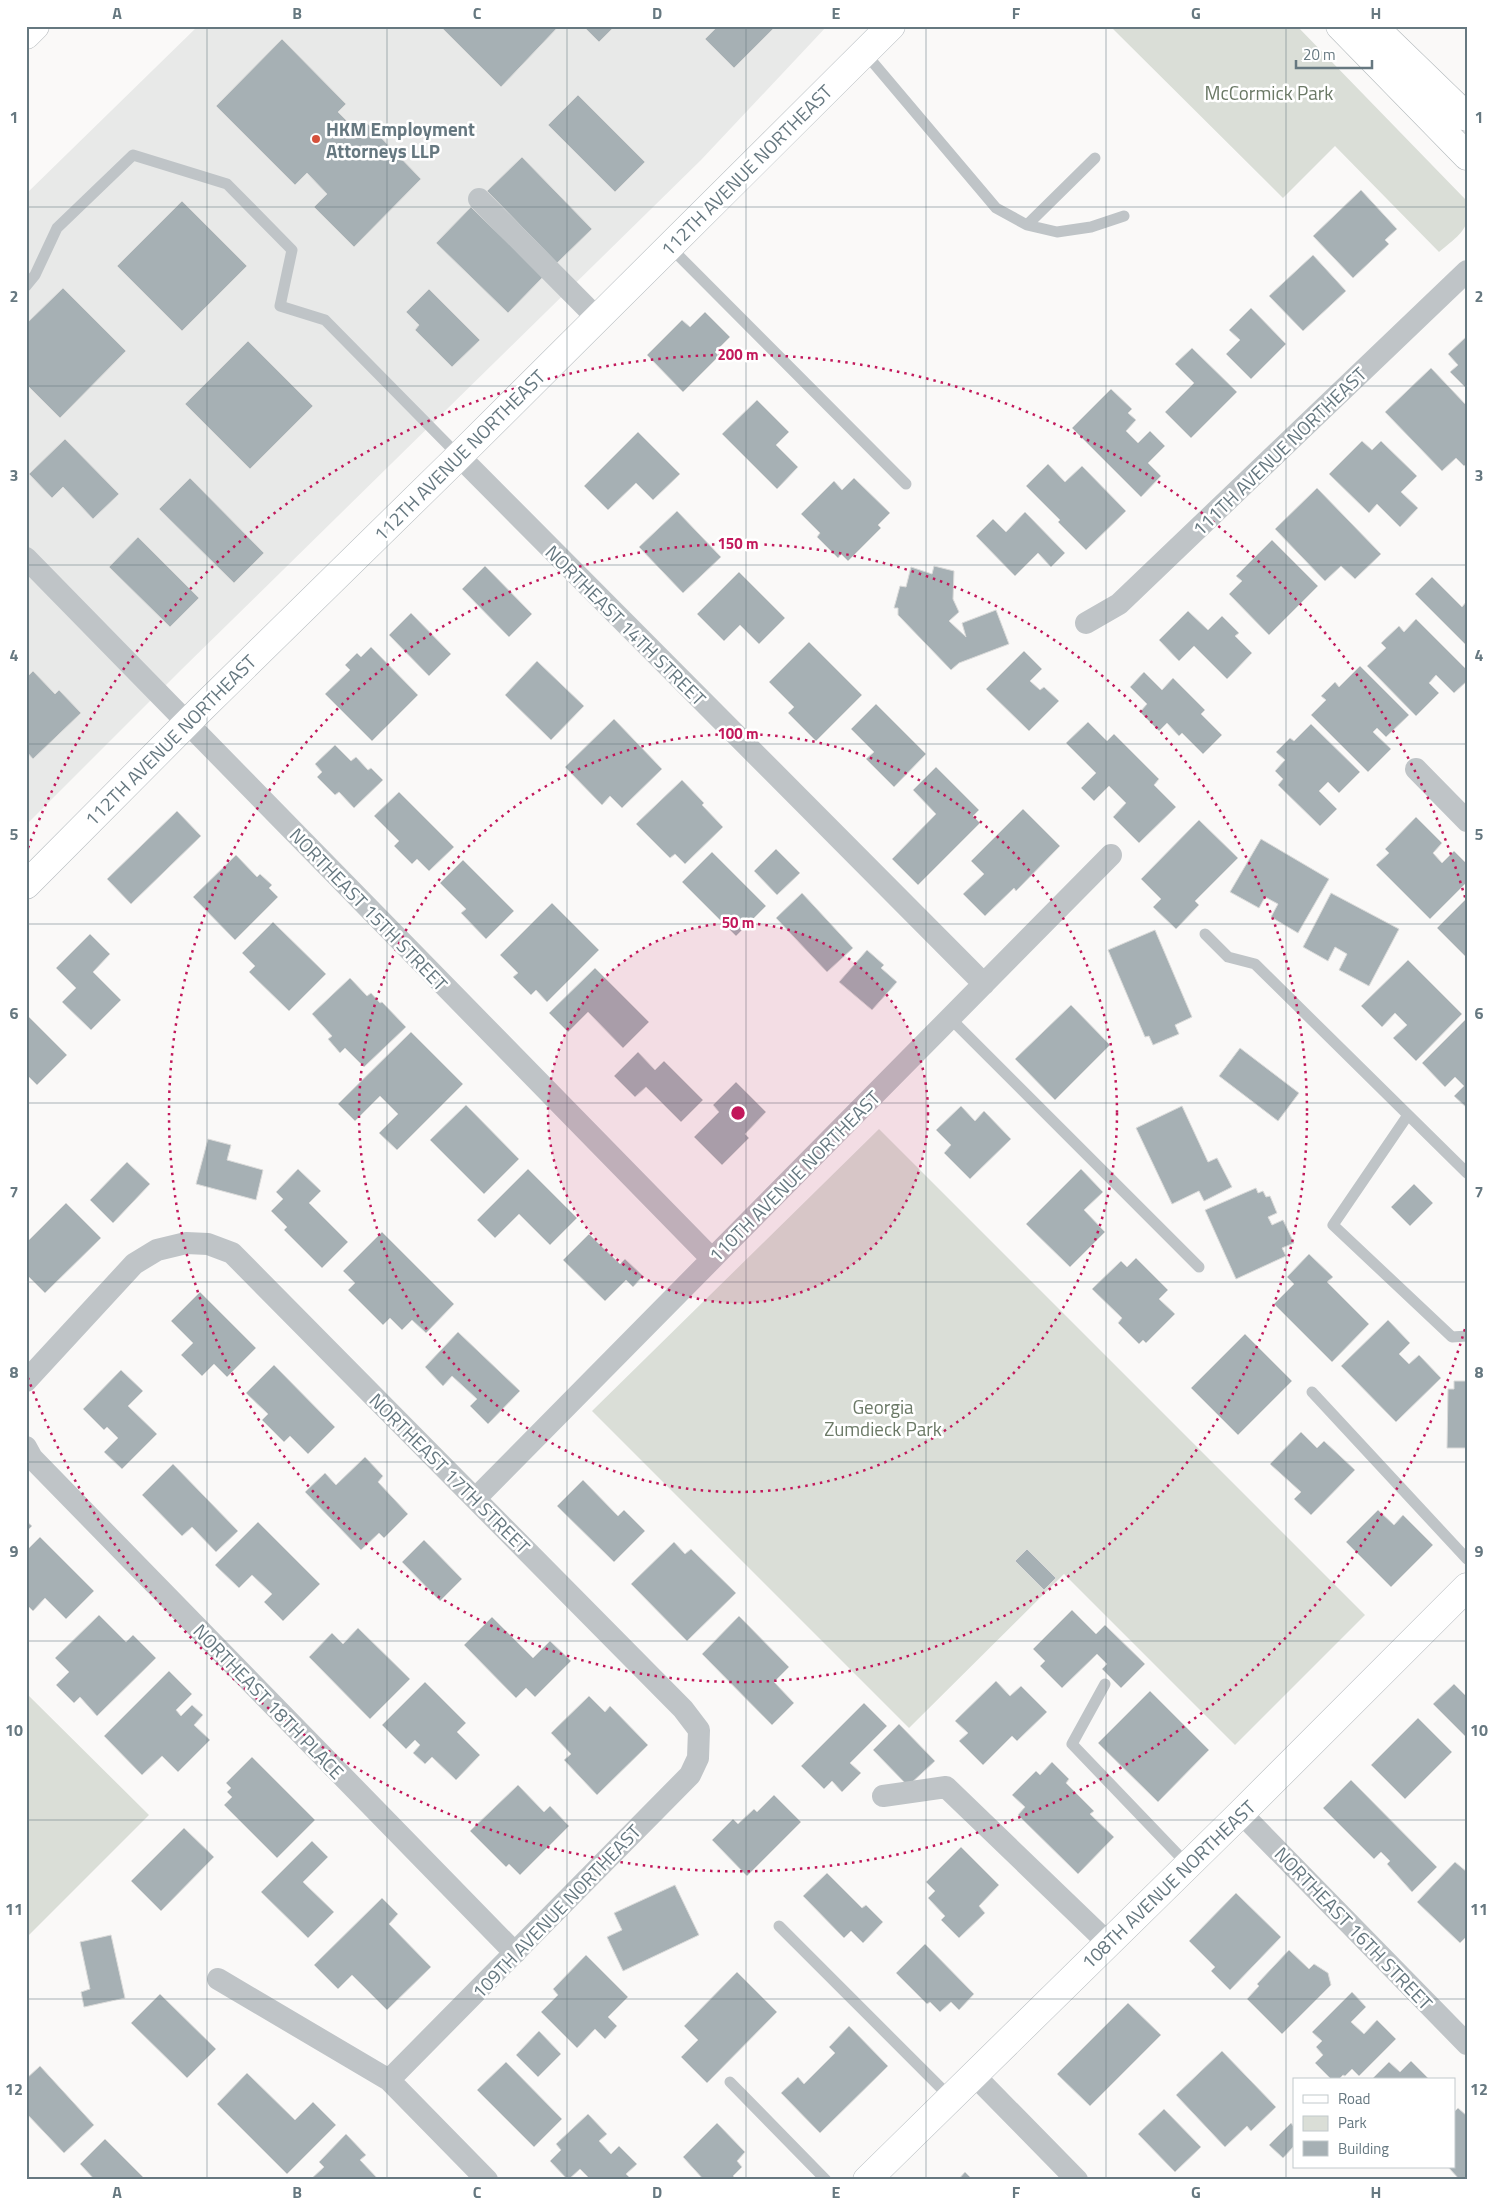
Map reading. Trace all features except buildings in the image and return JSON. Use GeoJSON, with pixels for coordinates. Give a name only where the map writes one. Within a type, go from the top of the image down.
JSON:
{"type":"FeatureCollection","features":[{"type":"Feature","properties":{"kind":"main road"},"geometry":{"type":"LineString","coordinates":[[26,35],[35,26]]}},
{"type":"Feature","properties":{"kind":"main road","name":"112TH AVENUE NORTHEAST"},"geometry":{"type":"LineString","coordinates":[[26,885],[891,26]]}},
{"type":"Feature","properties":{"kind":"main road"},"geometry":{"type":"LineString","coordinates":[[1340,26],[1467,156]]}},
{"type":"Feature","properties":{"kind":"main road"},"geometry":{"type":"LineString","coordinates":[[1373,26],[1467,117]]}},
{"type":"Feature","properties":{"kind":"main road","name":"108TH AVENUE NORTHEAST"},"geometry":{"type":"LineString","coordinates":[[867,2180],[1241,1813],[1467,1587]]}},
{"type":"Feature","properties":{"kind":"street"},"geometry":{"type":"LineString","coordinates":[[479,200],[597,318]]}},
{"type":"Feature","properties":{"kind":"street","name":"111TH AVENUE NORTHEAST"},"geometry":{"type":"LineString","coordinates":[[1086,623],[1119,604],[1467,272]]}},
{"type":"Feature","properties":{"kind":"street","name":"NORTHEAST 14TH STREET"},"geometry":{"type":"LineString","coordinates":[[459,456],[984,984]]}},
{"type":"Feature","properties":{"kind":"street","name":"NORTHEAST 15TH STREET"},"geometry":{"type":"LineString","coordinates":[[26,558],[712,1259]]}},
{"type":"Feature","properties":{"kind":"street"},"geometry":{"type":"LineString","coordinates":[[1416,769],[1467,821]]}},
{"type":"Feature","properties":{"kind":"street","name":"110TH AVENUE NORTHEAST"},"geometry":{"type":"LineString","coordinates":[[476,1498],[1112,855]]}},
{"type":"Feature","properties":{"kind":"street","name":"NORTHEAST 17TH STREET"},"geometry":{"type":"LineString","coordinates":[[26,1381],[134,1264],[157,1250],[186,1244],[208,1244],[232,1253],[683,1709],[699,1730]]}},
{"type":"Feature","properties":{"kind":"street","name":"NORTHEAST 18TH PLACE"},"geometry":{"type":"LineString","coordinates":[[26,1447],[38,1465],[515,1953]]}},
{"type":"Feature","properties":{"kind":"street","name":"109TH AVENUE NORTHEAST"},"geometry":{"type":"LineString","coordinates":[[389,2080],[690,1775],[698,1758],[699,1730]]}},
{"type":"Feature","properties":{"kind":"street"},"geometry":{"type":"LineString","coordinates":[[883,1796],[946,1787],[1108,1943]]}},
{"type":"Feature","properties":{"kind":"street","name":"NORTHEAST 16TH STREET"},"geometry":{"type":"LineString","coordinates":[[1241,1813],[1467,2044]]}},
{"type":"Feature","properties":{"kind":"street"},"geometry":{"type":"LineString","coordinates":[[218,1979],[389,2080],[486,2180]]}},
{"type":"Feature","properties":{"kind":"street"},"geometry":{"type":"LineString","coordinates":[[973,2074],[1077,2180]]}},
{"type":"Feature","properties":{"kind":"lane"},"geometry":{"type":"LineString","coordinates":[[865,53],[996,208],[1027,225],[1057,232],[1091,227],[1124,216]]}},
{"type":"Feature","properties":{"kind":"lane"},"geometry":{"type":"LineString","coordinates":[[26,286],[35,275],[57,228],[133,154],[228,184],[292,250],[280,306],[325,320],[459,456]]}},
{"type":"Feature","properties":{"kind":"lane"},"geometry":{"type":"LineString","coordinates":[[1027,225],[1095,158]]}},
{"type":"Feature","properties":{"kind":"lane"},"geometry":{"type":"LineString","coordinates":[[669,246],[906,484]]}},
{"type":"Feature","properties":{"kind":"lane"},"geometry":{"type":"LineString","coordinates":[[1205,934],[1228,957],[1255,964],[1467,1173]]}},
{"type":"Feature","properties":{"kind":"lane"},"geometry":{"type":"LineString","coordinates":[[950,1018],[1199,1267]]}},
{"type":"Feature","properties":{"kind":"lane"},"geometry":{"type":"LineString","coordinates":[[1408,1114],[1333,1225],[1452,1337],[1467,1336]]}},
{"type":"Feature","properties":{"kind":"lane"},"geometry":{"type":"LineString","coordinates":[[1312,1392],[1467,1559]]}},
{"type":"Feature","properties":{"kind":"lane"},"geometry":{"type":"LineString","coordinates":[[1105,1684],[1072,1744],[1188,1865]]}},
{"type":"Feature","properties":{"kind":"lane"},"geometry":{"type":"LineString","coordinates":[[779,1926],[950,2097]]}},
{"type":"Feature","properties":{"kind":"lane"},"geometry":{"type":"LineString","coordinates":[[730,2082],[826,2180]]}},
{"type":"Feature","properties":{"kind":"shaded area"},"geometry":{"type":"Polygon","coordinates":[[[198,26],[827,26],[701,160],[182,669],[26,825],[26,194],[198,26]]]}},
{"type":"Feature","properties":{"kind":"green space","name":"McCormick Park"},"geometry":{"type":"Polygon","coordinates":[[[1110,26],[1297,26],[1465,199],[1468,217],[1463,230],[1439,252],[1335,146],[1283,198],[1110,26]]]}},
{"type":"Feature","properties":{"kind":"green space","name":"Georgia Zumdieck Park"},"geometry":{"type":"Polygon","coordinates":[[[879,1129],[1365,1615],[1235,1745],[1064,1574],[909,1728],[592,1411],[879,1129]]]}},
{"type":"Feature","properties":{"kind":"green space"},"geometry":{"type":"Polygon","coordinates":[[[26,1693],[149,1815],[26,1938],[26,1693]]]}},
{"type":"Feature","properties":{"kind":"place","name":"HKM Employment Attorneys LLP"},"geometry":{"type":"Point","coordinates":[316,139]}}]}
